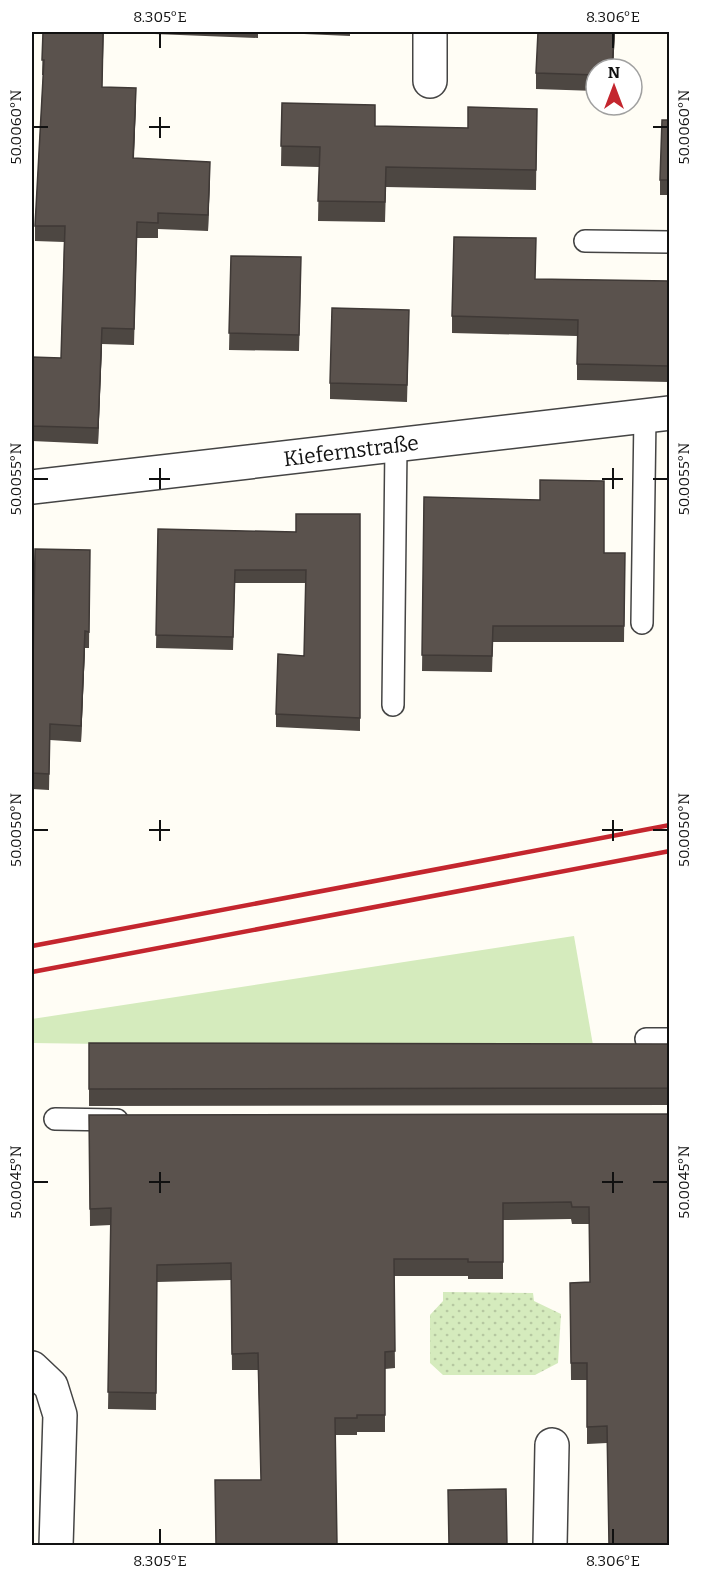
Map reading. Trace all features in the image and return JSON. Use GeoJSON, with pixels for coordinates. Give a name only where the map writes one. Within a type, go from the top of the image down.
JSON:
{"type":"FeatureCollection","features":[{"type":"Feature","properties":{"kind":"street"},"geometry":{"type":"LineString","coordinates":[[430,32],[430,81]]}},
{"type":"Feature","properties":{"kind":"street","name":"Kiefernstraße"},"geometry":{"type":"LineString","coordinates":[[32,487],[657,414]]}},
{"type":"Feature","properties":{"kind":"street"},"geometry":{"type":"LineString","coordinates":[[32,1368],[51,1386],[60,1416],[56,1545]]}},
{"type":"Feature","properties":{"kind":"street"},"geometry":{"type":"LineString","coordinates":[[550,1545],[552,1445]]}},
{"type":"Feature","properties":{"kind":"lane"},"geometry":{"type":"LineString","coordinates":[[585,241],[669,242]]}},
{"type":"Feature","properties":{"kind":"lane"},"geometry":{"type":"LineString","coordinates":[[642,623],[657,414]]}},
{"type":"Feature","properties":{"kind":"lane"},"geometry":{"type":"LineString","coordinates":[[393,705],[396,446]]}},
{"type":"Feature","properties":{"kind":"lane"},"geometry":{"type":"LineString","coordinates":[[646,1039],[669,1039]]}},
{"type":"Feature","properties":{"kind":"lane"},"geometry":{"type":"LineString","coordinates":[[55,1119],[137,1120]]}},
{"type":"Feature","properties":{"kind":"green space"},"geometry":{"type":"Polygon","coordinates":[[[574,936],[594,1051],[32,1043],[32,1019],[574,936]]]}},
{"type":"Feature","properties":{"kind":"green space"},"geometry":{"type":"Polygon","coordinates":[[[443,1292],[533,1293],[534,1301],[561,1314],[558,1363],[535,1375],[443,1375],[430,1363],[430,1315],[443,1301],[443,1292]]]}},
{"type":"Feature","properties":{"kind":"building"},"geometry":{"type":"Polygon","coordinates":[[[43,32],[103,32],[102,87],[136,88],[133,158],[210,162],[208,215],[158,213],[158,223],[137,222],[134,329],[102,328],[98,428],[32,426],[32,357],[61,358],[65,226],[35,226],[44,60],[42,60],[43,32]]]}},
{"type":"Feature","properties":{"kind":"building"},"geometry":{"type":"Polygon","coordinates":[[[538,32],[614,32],[613,57],[584,57],[584,75],[536,73],[538,32]]]}},
{"type":"Feature","properties":{"kind":"building"},"geometry":{"type":"Polygon","coordinates":[[[282,103],[375,105],[375,126],[468,128],[468,107],[537,109],[536,170],[386,167],[385,202],[318,201],[320,147],[281,146],[282,103]]]}},
{"type":"Feature","properties":{"kind":"building"},"geometry":{"type":"Polygon","coordinates":[[[662,120],[669,120],[669,180],[660,180],[662,120]]]}},
{"type":"Feature","properties":{"kind":"building"},"geometry":{"type":"Polygon","coordinates":[[[454,237],[536,238],[535,279],[669,281],[669,366],[577,364],[578,320],[452,316],[454,237]]]}},
{"type":"Feature","properties":{"kind":"building"},"geometry":{"type":"Polygon","coordinates":[[[231,256],[301,257],[299,335],[229,333],[231,256]]]}},
{"type":"Feature","properties":{"kind":"building"},"geometry":{"type":"Polygon","coordinates":[[[332,308],[409,310],[407,385],[330,383],[332,308]]]}},
{"type":"Feature","properties":{"kind":"building"},"geometry":{"type":"Polygon","coordinates":[[[540,480],[604,481],[604,553],[625,553],[624,626],[493,626],[492,656],[422,655],[424,497],[540,500],[540,480]]]}},
{"type":"Feature","properties":{"kind":"building"},"geometry":{"type":"Polygon","coordinates":[[[296,514],[360,514],[360,718],[276,714],[278,654],[304,656],[306,570],[235,570],[233,637],[156,635],[158,529],[296,532],[296,514]]]}},
{"type":"Feature","properties":{"kind":"building"},"geometry":{"type":"Polygon","coordinates":[[[35,549],[90,550],[89,632],[85,631],[81,726],[50,724],[49,774],[32,773],[35,549]]]}},
{"type":"Feature","properties":{"kind":"building"},"geometry":{"type":"Polygon","coordinates":[[[89,1043],[669,1044],[669,1088],[89,1089],[89,1043]]]}},
{"type":"Feature","properties":{"kind":"building"},"geometry":{"type":"Polygon","coordinates":[[[669,1114],[669,1545],[609,1545],[607,1426],[587,1427],[587,1363],[571,1363],[570,1283],[590,1282],[589,1207],[572,1207],[571,1202],[503,1203],[503,1262],[468,1262],[468,1259],[394,1259],[395,1351],[385,1352],[385,1415],[335,1418],[337,1545],[216,1545],[215,1480],[261,1480],[258,1353],[232,1354],[231,1263],[157,1265],[156,1393],[108,1392],[111,1208],[90,1209],[89,1115],[669,1114]]]}},
{"type":"Feature","properties":{"kind":"building"},"geometry":{"type":"Polygon","coordinates":[[[506,1489],[507,1545],[449,1545],[448,1490],[506,1489]]]}},
{"type":"Feature","properties":{"kind":"railway"},"geometry":{"type":"LineString","coordinates":[[32,946],[670,825]]}},
{"type":"Feature","properties":{"kind":"railway"},"geometry":{"type":"LineString","coordinates":[[32,972],[670,851]]}}]}
